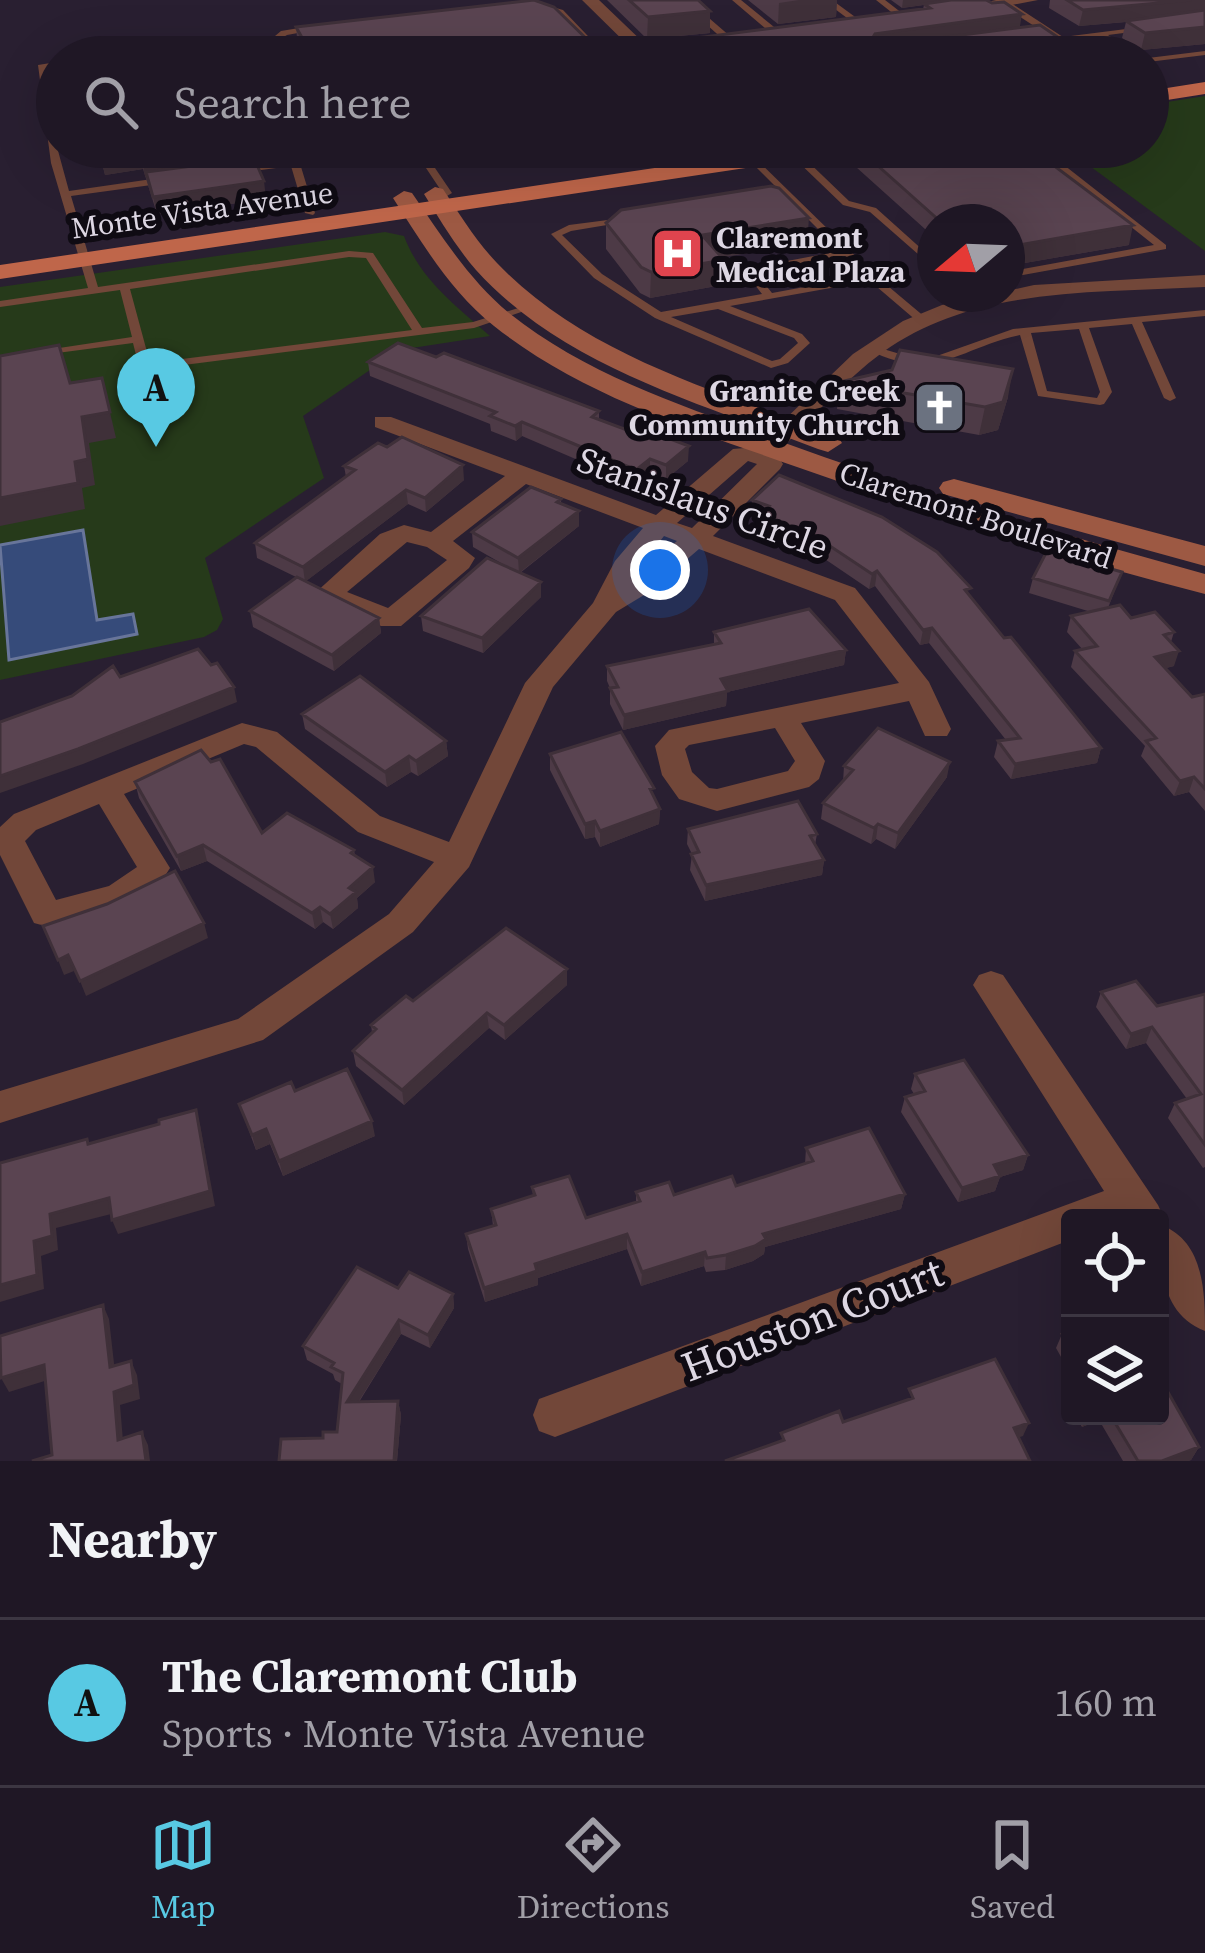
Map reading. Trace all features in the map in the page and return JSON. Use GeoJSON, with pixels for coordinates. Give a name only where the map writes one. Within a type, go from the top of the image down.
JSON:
{"type":"FeatureCollection","features":[{"type":"Feature","properties":{"kind":"main road"},"geometry":{"type":"LineString","coordinates":[[1169,83],[1205,77]]}},
{"type":"Feature","properties":{"kind":"main road"},"geometry":{"type":"LineString","coordinates":[[1169,94],[1205,88]]}},
{"type":"Feature","properties":{"kind":"main road","name":"Monte Vista Avenue"},"geometry":{"type":"LineString","coordinates":[[0,258],[85,253],[409,206],[599,168]]}},
{"type":"Feature","properties":{"kind":"main road","name":"Monte Vista Avenue"},"geometry":{"type":"LineString","coordinates":[[442,198],[635,168]]}},
{"type":"Feature","properties":{"kind":"main road","name":"Claremont Boulevard"},"geometry":{"type":"LineString","coordinates":[[442,198],[493,274],[531,307],[578,339],[774,443],[896,471],[1205,556]]}},
{"type":"Feature","properties":{"kind":"main road","name":"Monte Vista Avenue"},"geometry":{"type":"LineString","coordinates":[[0,272],[310,213],[409,206]]}},
{"type":"Feature","properties":{"kind":"main road","name":"Claremont Boulevard"},"geometry":{"type":"LineString","coordinates":[[409,206],[467,287],[499,317],[546,351],[616,387],[1018,534],[1205,584]]}},
{"type":"Feature","properties":{"kind":"street"},"geometry":{"type":"LineString","coordinates":[[590,0],[627,36]]}},
{"type":"Feature","properties":{"kind":"street"},"geometry":{"type":"LineString","coordinates":[[943,11],[1030,0]]}},
{"type":"Feature","properties":{"kind":"street"},"geometry":{"type":"LineString","coordinates":[[838,25],[923,14]]}},
{"type":"Feature","properties":{"kind":"street"},"geometry":{"type":"LineString","coordinates":[[755,36],[796,31]]}},
{"type":"Feature","properties":{"kind":"street"},"geometry":{"type":"LineString","coordinates":[[606,606],[614,575],[742,454],[774,443],[873,350],[922,320],[979,302],[1199,281]]}},
{"type":"Feature","properties":{"kind":"street","name":"Stanislaus Circle"},"geometry":{"type":"LineString","coordinates":[[383,422],[845,594],[919,689],[936,729]]}},
{"type":"Feature","properties":{"kind":"street"},"geometry":{"type":"LineString","coordinates":[[0,1107],[250,1030],[400,923],[457,858],[540,683],[606,606],[639,586],[695,539],[771,464],[774,443]]}},
{"type":"Feature","properties":{"kind":"street"},"geometry":{"type":"LineString","coordinates":[[436,541],[522,475]]}},
{"type":"Feature","properties":{"kind":"street"},"geometry":{"type":"LineString","coordinates":[[781,714],[811,761],[799,779],[704,802],[690,794],[670,757],[670,746],[680,737],[781,714],[919,689]]}},
{"type":"Feature","properties":{"kind":"street"},"geometry":{"type":"LineString","coordinates":[[105,788],[154,868],[146,883],[68,913],[46,914],[8,839],[25,822],[105,788],[242,733],[266,740],[369,824],[457,858]]}},
{"type":"Feature","properties":{"kind":"street"},"geometry":{"type":"LineString","coordinates":[[991,986],[1138,1209]]}},
{"type":"Feature","properties":{"kind":"street","name":"Houston Court"},"geometry":{"type":"LineString","coordinates":[[555,1415],[1061,1225]]}},
{"type":"Feature","properties":{"kind":"street"},"geometry":{"type":"LineString","coordinates":[[1169,1257],[1205,1311]]}},
{"type":"Feature","properties":{"kind":"lane"},"geometry":{"type":"LineString","coordinates":[[683,0],[724,36]]}},
{"type":"Feature","properties":{"kind":"lane"},"geometry":{"type":"LineString","coordinates":[[736,0],[776,33]]}},
{"type":"Feature","properties":{"kind":"lane"},"geometry":{"type":"LineString","coordinates":[[827,0],[858,22]]}},
{"type":"Feature","properties":{"kind":"lane"},"geometry":{"type":"LineString","coordinates":[[880,0],[903,17]]}},
{"type":"Feature","properties":{"kind":"lane"},"geometry":{"type":"LineString","coordinates":[[1005,3],[1055,36]]}},
{"type":"Feature","properties":{"kind":"lane"},"geometry":{"type":"LineString","coordinates":[[507,4],[551,5],[583,36]]}},
{"type":"Feature","properties":{"kind":"lane"},"geometry":{"type":"LineString","coordinates":[[280,36],[317,27]]}},
{"type":"Feature","properties":{"kind":"lane"},"geometry":{"type":"LineString","coordinates":[[1071,36],[1142,28]]}},
{"type":"Feature","properties":{"kind":"lane"},"geometry":{"type":"LineString","coordinates":[[1169,56],[1205,52]]}},
{"type":"Feature","properties":{"kind":"lane"},"geometry":{"type":"LineString","coordinates":[[61,168],[64,194],[94,290]]}},
{"type":"Feature","properties":{"kind":"lane"},"geometry":{"type":"LineString","coordinates":[[215,173],[254,168]]}},
{"type":"Feature","properties":{"kind":"lane"},"geometry":{"type":"LineString","coordinates":[[296,168],[310,213]]}},
{"type":"Feature","properties":{"kind":"lane"},"geometry":{"type":"LineString","coordinates":[[431,168],[442,198]]}},
{"type":"Feature","properties":{"kind":"lane"},"geometry":{"type":"LineString","coordinates":[[762,168],[872,278],[922,320]]}},
{"type":"Feature","properties":{"kind":"lane"},"geometry":{"type":"LineString","coordinates":[[810,168],[846,203],[874,210],[917,249]]}},
{"type":"Feature","properties":{"kind":"lane"},"geometry":{"type":"LineString","coordinates":[[1025,271],[1162,247],[1062,168]]}},
{"type":"Feature","properties":{"kind":"lane"},"geometry":{"type":"LineString","coordinates":[[64,194],[174,178]]}},
{"type":"Feature","properties":{"kind":"lane"},"geometry":{"type":"LineString","coordinates":[[770,197],[789,194]]}},
{"type":"Feature","properties":{"kind":"lane"},"geometry":{"type":"LineString","coordinates":[[645,216],[556,234],[598,276],[659,316],[771,365],[784,361],[804,343],[797,336],[717,305]]}},
{"type":"Feature","properties":{"kind":"lane"},"geometry":{"type":"LineString","coordinates":[[769,296],[749,271],[848,253]]}},
{"type":"Feature","properties":{"kind":"lane"},"geometry":{"type":"LineString","coordinates":[[0,304],[369,255],[419,332]]}},
{"type":"Feature","properties":{"kind":"lane"},"geometry":{"type":"LineString","coordinates":[[1086,262],[1112,287]]}},
{"type":"Feature","properties":{"kind":"lane"},"geometry":{"type":"LineString","coordinates":[[659,316],[872,278]]}},
{"type":"Feature","properties":{"kind":"lane"},"geometry":{"type":"LineString","coordinates":[[873,350],[916,362],[936,360],[986,339],[1025,331],[1205,309],[1199,281]]}},
{"type":"Feature","properties":{"kind":"lane"},"geometry":{"type":"LineString","coordinates":[[124,286],[145,367],[474,326],[531,307]]}},
{"type":"Feature","properties":{"kind":"lane"},"geometry":{"type":"LineString","coordinates":[[1136,321],[1170,398]]}},
{"type":"Feature","properties":{"kind":"lane"},"geometry":{"type":"LineString","coordinates":[[1025,331],[1042,394],[1100,402],[1106,392],[1083,326]]}},
{"type":"Feature","properties":{"kind":"lane"},"geometry":{"type":"LineString","coordinates":[[21,356],[138,339]]}},
{"type":"Feature","properties":{"kind":"lane"},"geometry":{"type":"LineString","coordinates":[[33,366],[82,347]]}},
{"type":"Feature","properties":{"kind":"green space"},"geometry":{"type":"Polygon","coordinates":[[[1205,96],[1205,251],[1092,168],[1169,168],[1169,102],[1205,96]]]}},
{"type":"Feature","properties":{"kind":"green space"},"geometry":{"type":"Polygon","coordinates":[[[385,232],[404,236],[429,279],[490,336],[399,350],[303,416],[324,478],[205,558],[223,619],[217,630],[204,637],[0,680],[0,287],[385,232]]]}},
{"type":"Feature","properties":{"kind":"water"},"geometry":{"type":"Polygon","coordinates":[[[83,530],[97,620],[133,614],[137,634],[9,660],[0,545],[83,530]]]}},
{"type":"Feature","properties":{"kind":"building"},"geometry":{"type":"Polygon","coordinates":[[[534,0],[554,7],[584,36],[301,36],[296,27],[534,0]]]}},
{"type":"Feature","properties":{"kind":"building"},"geometry":{"type":"Polygon","coordinates":[[[629,0],[698,0],[710,11],[648,17],[629,0]]]}},
{"type":"Feature","properties":{"kind":"building"},"geometry":{"type":"Polygon","coordinates":[[[986,0],[1004,2],[1022,14],[874,36],[711,36],[930,8],[924,4],[986,0]]]}},
{"type":"Feature","properties":{"kind":"building"},"geometry":{"type":"Polygon","coordinates":[[[1067,0],[1191,0],[1083,10],[1067,0]]]}},
{"type":"Feature","properties":{"kind":"building"},"geometry":{"type":"Polygon","coordinates":[[[1205,10],[1205,27],[1145,33],[1126,21],[1205,10]]]}},
{"type":"Feature","properties":{"kind":"building"},"geometry":{"type":"Polygon","coordinates":[[[1040,25],[1056,36],[954,36],[1040,25]]]}},
{"type":"Feature","properties":{"kind":"building"},"geometry":{"type":"Polygon","coordinates":[[[258,168],[264,181],[153,197],[146,172],[258,168]]]}},
{"type":"Feature","properties":{"kind":"building"},"geometry":{"type":"Polygon","coordinates":[[[880,168],[1057,168],[1133,225],[1025,244],[1025,204],[921,204],[880,168]]]}},
{"type":"Feature","properties":{"kind":"building"},"geometry":{"type":"Polygon","coordinates":[[[779,188],[809,218],[702,235],[724,260],[651,272],[641,267],[606,223],[621,210],[779,188]]]}},
{"type":"Feature","properties":{"kind":"building"},"geometry":{"type":"Polygon","coordinates":[[[398,343],[436,357],[444,353],[599,411],[592,417],[651,439],[657,434],[689,446],[666,465],[650,459],[636,470],[522,422],[515,426],[490,416],[496,412],[368,362],[398,343]]]}},
{"type":"Feature","properties":{"kind":"building"},"geometry":{"type":"Polygon","coordinates":[[[59,345],[70,383],[102,378],[110,412],[82,417],[88,459],[75,462],[78,483],[0,498],[0,356],[59,345]]]}},
{"type":"Feature","properties":{"kind":"building"},"geometry":{"type":"Polygon","coordinates":[[[900,350],[1013,369],[1003,402],[985,407],[840,382],[892,370],[900,350]]]}},
{"type":"Feature","properties":{"kind":"building"},"geometry":{"type":"Polygon","coordinates":[[[402,437],[463,465],[425,498],[406,490],[303,567],[255,543],[355,470],[344,466],[378,443],[387,447],[402,437]]]}},
{"type":"Feature","properties":{"kind":"building"},"geometry":{"type":"Polygon","coordinates":[[[779,475],[882,517],[937,552],[971,588],[965,590],[1004,638],[1011,637],[1101,748],[1015,764],[998,741],[1020,738],[932,628],[923,630],[877,571],[872,574],[815,536],[757,517],[769,506],[752,500],[779,475]]]}},
{"type":"Feature","properties":{"kind":"building"},"geometry":{"type":"Polygon","coordinates":[[[531,487],[579,511],[518,558],[472,532],[531,487]]]}},
{"type":"Feature","properties":{"kind":"building"},"geometry":{"type":"Polygon","coordinates":[[[1047,551],[1122,572],[1109,601],[1033,578],[1047,551]]]}},
{"type":"Feature","properties":{"kind":"building"},"geometry":{"type":"Polygon","coordinates":[[[487,558],[541,582],[482,638],[421,616],[487,558]]]}},
{"type":"Feature","properties":{"kind":"building"},"geometry":{"type":"Polygon","coordinates":[[[297,577],[379,618],[332,655],[250,611],[297,577]]]}},
{"type":"Feature","properties":{"kind":"building"},"geometry":{"type":"Polygon","coordinates":[[[1120,605],[1131,618],[1155,612],[1174,632],[1164,635],[1179,651],[1155,657],[1192,697],[1205,694],[1205,789],[1194,777],[1180,781],[1146,741],[1156,738],[1075,651],[1097,646],[1071,616],[1120,605]]]}},
{"type":"Feature","properties":{"kind":"building"},"geometry":{"type":"Polygon","coordinates":[[[809,609],[846,650],[721,679],[728,691],[624,715],[610,688],[618,687],[607,666],[721,643],[714,632],[809,609]]]}},
{"type":"Feature","properties":{"kind":"building"},"geometry":{"type":"Polygon","coordinates":[[[198,649],[211,665],[217,663],[234,687],[0,776],[0,722],[72,696],[113,666],[120,677],[198,649]]]}},
{"type":"Feature","properties":{"kind":"building"},"geometry":{"type":"Polygon","coordinates":[[[360,676],[446,741],[416,761],[409,756],[385,772],[302,714],[360,676]]]}},
{"type":"Feature","properties":{"kind":"building"},"geometry":{"type":"Polygon","coordinates":[[[878,728],[950,762],[898,833],[878,824],[874,828],[823,803],[853,770],[844,766],[878,728]]]}},
{"type":"Feature","properties":{"kind":"building"},"geometry":{"type":"Polygon","coordinates":[[[621,732],[654,788],[650,789],[660,809],[600,831],[595,821],[585,824],[550,754],[621,732]]]}},
{"type":"Feature","properties":{"kind":"building"},"geometry":{"type":"Polygon","coordinates":[[[201,750],[211,762],[220,759],[262,833],[287,813],[354,850],[351,853],[373,867],[349,888],[356,892],[330,914],[320,907],[312,913],[203,845],[177,856],[135,782],[201,750]]]}},
{"type":"Feature","properties":{"kind":"building"},"geometry":{"type":"Polygon","coordinates":[[[798,801],[817,834],[810,836],[824,860],[706,885],[691,854],[699,852],[688,829],[798,801]]]}},
{"type":"Feature","properties":{"kind":"building"},"geometry":{"type":"Polygon","coordinates":[[[175,871],[204,923],[80,981],[68,955],[58,960],[43,926],[107,904],[175,871]]]}},
{"type":"Feature","properties":{"kind":"building"},"geometry":{"type":"Polygon","coordinates":[[[506,928],[567,969],[504,1025],[487,1013],[402,1090],[353,1051],[376,1029],[371,1025],[406,996],[413,1001],[506,928]]]}},
{"type":"Feature","properties":{"kind":"building"},"geometry":{"type":"Polygon","coordinates":[[[1136,981],[1157,1006],[1205,994],[1205,1145],[1175,1103],[1201,1094],[1152,1027],[1131,1034],[1101,992],[1136,981]]]}},
{"type":"Feature","properties":{"kind":"building"},"geometry":{"type":"Polygon","coordinates":[[[964,1060],[1028,1155],[994,1165],[1000,1176],[962,1188],[905,1097],[925,1091],[915,1074],[964,1060]]]}},
{"type":"Feature","properties":{"kind":"building"},"geometry":{"type":"Polygon","coordinates":[[[347,1069],[372,1121],[279,1161],[266,1129],[252,1135],[239,1104],[291,1082],[295,1091],[347,1069]]]}},
{"type":"Feature","properties":{"kind":"building"},"geometry":{"type":"Polygon","coordinates":[[[196,1110],[210,1191],[112,1220],[109,1198],[50,1214],[52,1236],[34,1241],[37,1275],[0,1285],[0,1163],[87,1139],[88,1144],[196,1110]]]}},
{"type":"Feature","properties":{"kind":"building"},"geometry":{"type":"Polygon","coordinates":[[[869,1128],[905,1194],[763,1234],[766,1239],[755,1246],[726,1255],[707,1258],[705,1252],[642,1272],[627,1234],[535,1264],[537,1271],[484,1288],[466,1234],[496,1225],[491,1209],[535,1195],[532,1187],[569,1176],[586,1218],[640,1201],[636,1192],[669,1182],[674,1195],[732,1176],[736,1186],[813,1161],[806,1148],[869,1128]]]}},
{"type":"Feature","properties":{"kind":"building"},"geometry":{"type":"Polygon","coordinates":[[[357,1267],[398,1288],[409,1272],[453,1294],[428,1335],[399,1320],[347,1402],[398,1401],[394,1461],[279,1461],[281,1439],[323,1438],[323,1432],[337,1432],[343,1373],[303,1346],[357,1267]]]}},
{"type":"Feature","properties":{"kind":"building"},"geometry":{"type":"Polygon","coordinates":[[[103,1305],[110,1367],[131,1361],[134,1385],[114,1392],[118,1440],[142,1432],[146,1461],[32,1461],[52,1455],[44,1365],[1,1378],[0,1336],[103,1305]]]}},
{"type":"Feature","properties":{"kind":"building"},"geometry":{"type":"Polygon","coordinates":[[[995,1359],[1029,1423],[1014,1428],[1030,1461],[725,1461],[784,1440],[781,1433],[839,1411],[843,1422],[913,1398],[909,1389],[995,1359]]]}},
{"type":"Feature","properties":{"kind":"building"},"geometry":{"type":"Polygon","coordinates":[[[1169,1394],[1199,1447],[1162,1461],[1138,1461],[1116,1425],[1169,1425],[1169,1394]]]}},
{"type":"Feature","properties":{"kind":"place","name":"Claremont Medical Plaza"},"geometry":{"type":"Point","coordinates":[677,254]}},
{"type":"Feature","properties":{"kind":"place","name":"Granite Creek Community Church"},"geometry":{"type":"Point","coordinates":[939,407]}},
{"type":"Feature","properties":{"kind":"place","name":"The Claremont Club"},"geometry":{"type":"Point","coordinates":[156,447]}}]}
